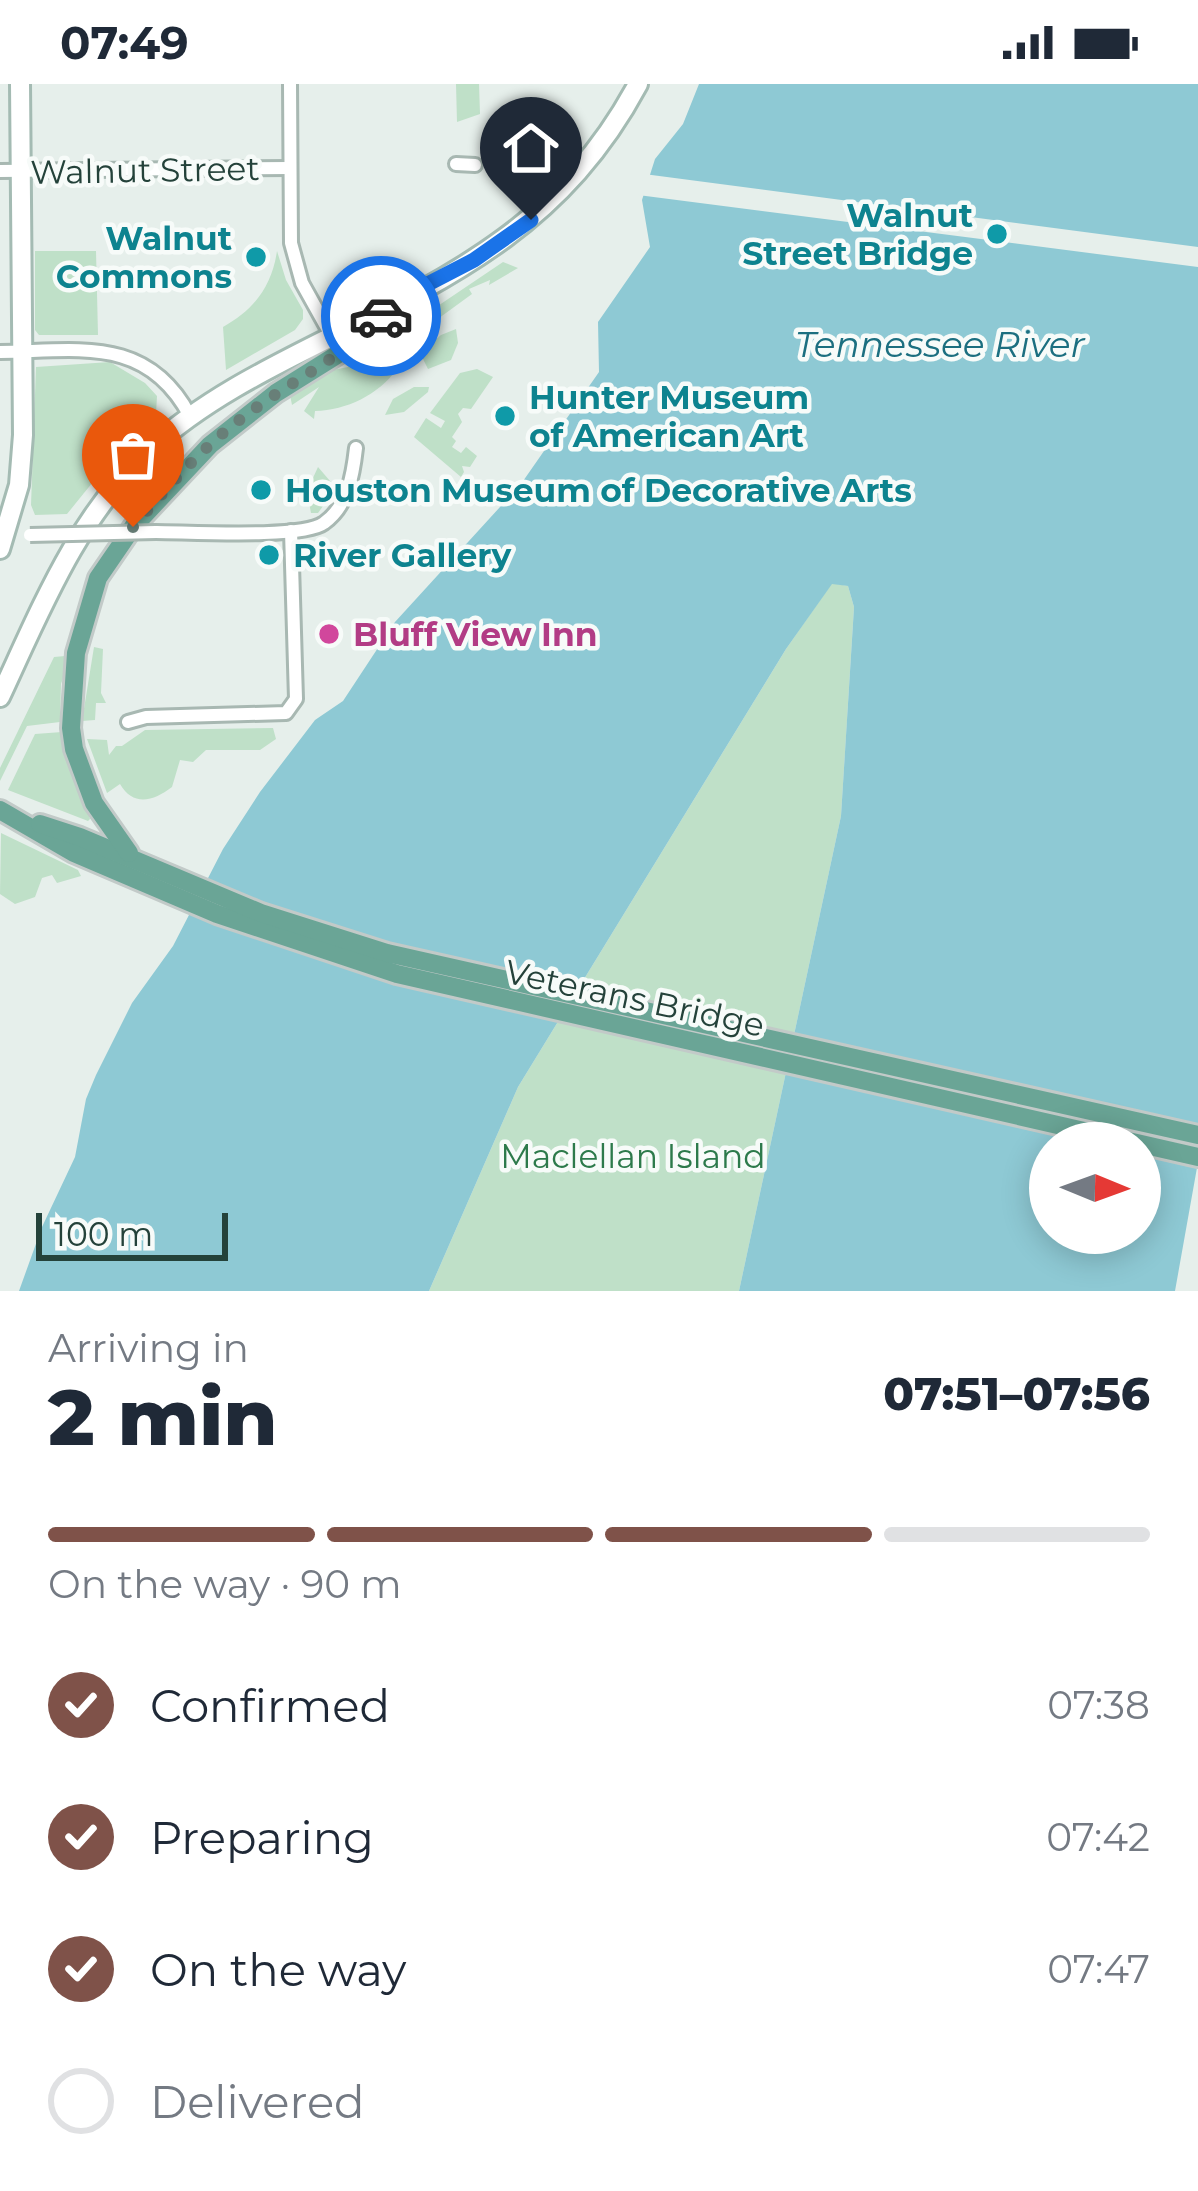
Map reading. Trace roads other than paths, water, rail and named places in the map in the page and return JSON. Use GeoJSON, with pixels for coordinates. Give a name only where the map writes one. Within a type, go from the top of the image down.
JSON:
{"type":"FeatureCollection","features":[{"type":"Feature","properties":{"kind":"main road"},"geometry":{"type":"LineString","coordinates":[[2,539],[20,485],[20,84]]}},
{"type":"Feature","properties":{"kind":"main road"},"geometry":{"type":"LineString","coordinates":[[0,697],[88,520],[135,464],[190,416],[264,371],[517,232],[590,160],[637,85]]}},
{"type":"Feature","properties":{"kind":"main road"},"geometry":{"type":"LineString","coordinates":[[136,861],[98,811],[74,749],[69,709],[76,653],[91,597],[113,551],[210,446],[276,393],[356,343],[393,302]]}},
{"type":"Feature","properties":{"kind":"main road"},"geometry":{"type":"LineString","coordinates":[[3,812],[77,845]]}},
{"type":"Feature","properties":{"kind":"main road","name":"Veterans Bridge"},"geometry":{"type":"LineString","coordinates":[[77,845],[136,861],[261,914],[387,953],[1198,1135]]}},
{"type":"Feature","properties":{"kind":"main road","name":"Veterans Bridge"},"geometry":{"type":"LineString","coordinates":[[77,845],[218,914],[398,974],[1198,1157]]}},
{"type":"Feature","properties":{"kind":"street"},"geometry":{"type":"LineString","coordinates":[[290,84],[293,256],[302,284],[332,337]]}},
{"type":"Feature","properties":{"kind":"street"},"geometry":{"type":"LineString","coordinates":[[456,164],[475,165]]}},
{"type":"Feature","properties":{"kind":"street","name":"Walnut Street"},"geometry":{"type":"LineString","coordinates":[[0,172],[290,168]]}},
{"type":"Feature","properties":{"kind":"street"},"geometry":{"type":"LineString","coordinates":[[0,352],[121,353],[164,379],[190,416]]}},
{"type":"Feature","properties":{"kind":"street"},"geometry":{"type":"LineString","coordinates":[[2,539],[312,531],[338,510],[352,481],[356,448]]}},
{"type":"Feature","properties":{"kind":"street"},"geometry":{"type":"LineString","coordinates":[[128,722],[146,717],[286,713],[296,699],[297,682],[291,532]]}},
{"type":"Feature","properties":{"kind":"water","name":"Tennessee River"},"geometry":{"type":"Polygon","coordinates":[[[699,84],[1198,84],[1198,1162],[1175,1291],[739,1291],[841,816],[854,607],[848,586],[832,584],[786,649],[518,1087],[429,1291],[19,1291],[75,1157],[86,1099],[96,1075],[132,1003],[173,946],[223,849],[315,720],[343,701],[395,622],[521,484],[599,372],[598,322],[650,247],[642,200],[655,159],[683,124],[699,84]]]}},
{"type":"Feature","properties":{"kind":"place","name":"Walnut Street Bridge"},"geometry":{"type":"Point","coordinates":[997,234]}},
{"type":"Feature","properties":{"kind":"place","name":"Walnut Commons"},"geometry":{"type":"Point","coordinates":[256,257]}},
{"type":"Feature","properties":{"kind":"place","name":"Hunter Museum of American Art"},"geometry":{"type":"Point","coordinates":[505,416]}},
{"type":"Feature","properties":{"kind":"place","name":"Houston Museum of Decorative Arts"},"geometry":{"type":"Point","coordinates":[261,490]}},
{"type":"Feature","properties":{"kind":"place","name":"River Gallery"},"geometry":{"type":"Point","coordinates":[269,555]}},
{"type":"Feature","properties":{"kind":"place","name":"Bluff View Inn"},"geometry":{"type":"Point","coordinates":[329,634]}},
{"type":"Feature","properties":{"kind":"park label","name":"Maclellan Island"},"geometry":{"type":"Point","coordinates":[633,1156]}}]}
